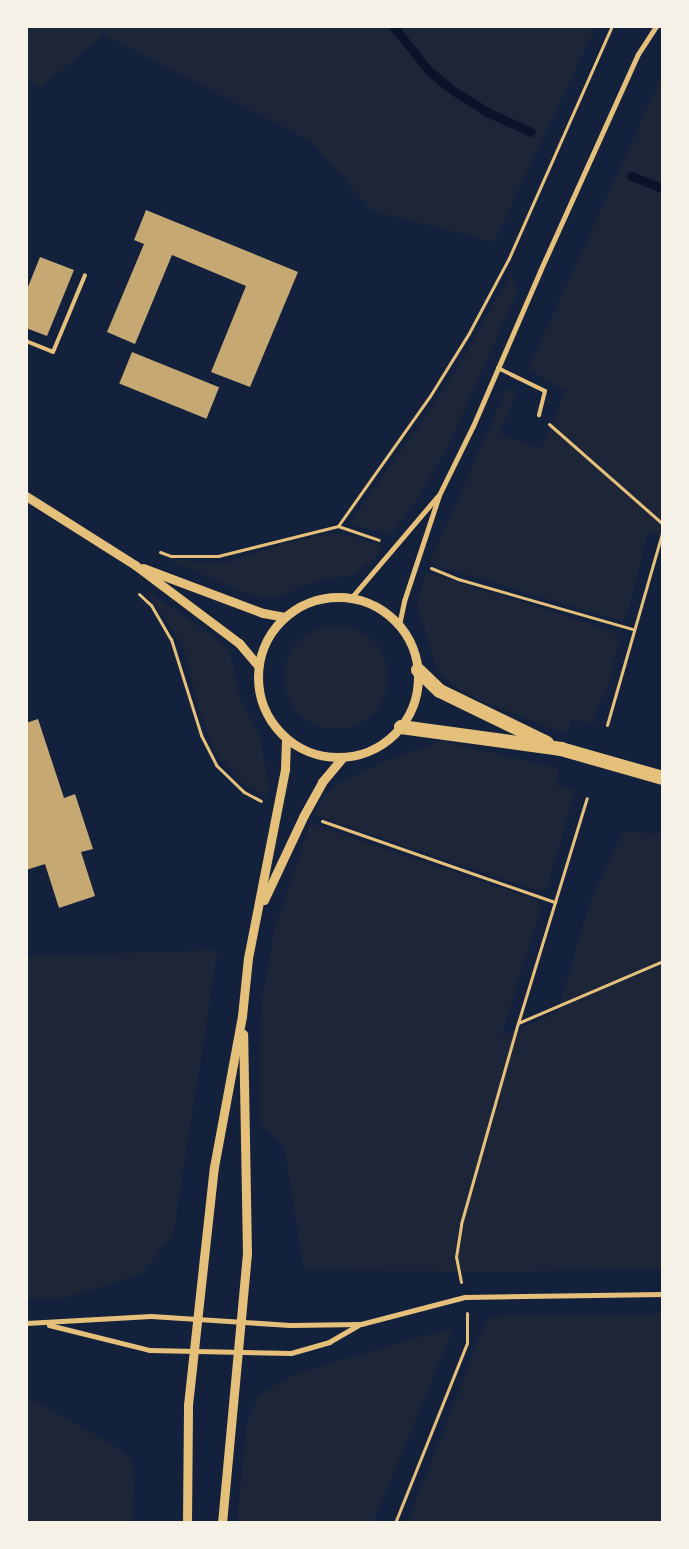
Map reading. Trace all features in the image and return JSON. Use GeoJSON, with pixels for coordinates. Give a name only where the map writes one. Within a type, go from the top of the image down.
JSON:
{"type":"FeatureCollection","features":[{"type":"Feature","properties":{"kind":"highway"},"geometry":{"type":"LineString","coordinates":[[418,670],[440,691],[561,749]]}},
{"type":"Feature","properties":{"kind":"highway"},"geometry":{"type":"LineString","coordinates":[[401,727],[561,749],[663,778]]}},
{"type":"Feature","properties":{"kind":"street"},"geometry":{"type":"LineString","coordinates":[[399,625],[404,601],[419,562],[439,494],[498,368],[638,54],[656,26]]}},
{"type":"Feature","properties":{"kind":"street"},"geometry":{"type":"LineString","coordinates":[[351,598],[439,494]]}},
{"type":"Feature","properties":{"kind":"street"},"geometry":{"type":"LineString","coordinates":[[26,496],[135,565],[238,643],[258,666]]}},
{"type":"Feature","properties":{"kind":"street"},"geometry":{"type":"LineString","coordinates":[[135,565],[263,613],[285,617]]}},
{"type":"Feature","properties":{"kind":"street"},"geometry":{"type":"LineString","coordinates":[[323,598],[351,598],[377,608],[399,625],[412,646],[418,670],[413,703],[401,727],[375,749],[342,758],[312,753],[286,739],[263,706],[258,666],[263,647],[285,617],[323,598]]}},
{"type":"Feature","properties":{"kind":"street"},"geometry":{"type":"LineString","coordinates":[[187,1523],[188,1405],[214,1167],[242,1016],[248,958],[285,769],[286,739]]}},
{"type":"Feature","properties":{"kind":"street"},"geometry":{"type":"LineString","coordinates":[[258,912],[304,815],[322,782],[342,758]]}},
{"type":"Feature","properties":{"kind":"street"},"geometry":{"type":"LineString","coordinates":[[222,1523],[247,1254],[248,1167],[242,1016]]}},
{"type":"Feature","properties":{"kind":"street"},"geometry":{"type":"LineString","coordinates":[[26,1323],[44,1324],[151,1316],[241,1323],[361,1324],[465,1298],[663,1294]]}},
{"type":"Feature","properties":{"kind":"street"},"geometry":{"type":"LineString","coordinates":[[44,1324],[149,1350],[291,1353],[330,1342],[361,1324]]}},
{"type":"Feature","properties":{"kind":"lane"},"geometry":{"type":"LineString","coordinates":[[26,340],[53,352],[85,275]]}},
{"type":"Feature","properties":{"kind":"lane"},"geometry":{"type":"LineString","coordinates":[[498,368],[545,391],[539,415]]}},
{"type":"Feature","properties":{"kind":"path"},"geometry":{"type":"LineString","coordinates":[[338,526],[439,382],[469,333],[510,258],[612,26]]}},
{"type":"Feature","properties":{"kind":"path"},"geometry":{"type":"LineString","coordinates":[[539,415],[663,524]]}},
{"type":"Feature","properties":{"kind":"path"},"geometry":{"type":"LineString","coordinates":[[152,550],[171,556],[218,556],[338,526],[371,534],[393,548]]}},
{"type":"Feature","properties":{"kind":"path"},"geometry":{"type":"LineString","coordinates":[[607,725],[632,629],[663,530]]}},
{"type":"Feature","properties":{"kind":"path"},"geometry":{"type":"LineString","coordinates":[[419,562],[458,579],[632,629]]}},
{"type":"Feature","properties":{"kind":"path"},"geometry":{"type":"LineString","coordinates":[[138,592],[151,605],[171,639],[201,736],[216,765],[244,792],[277,807]]}},
{"type":"Feature","properties":{"kind":"path"},"geometry":{"type":"LineString","coordinates":[[395,1523],[467,1343],[465,1298],[456,1256],[461,1224],[518,1023],[587,798]]}},
{"type":"Feature","properties":{"kind":"path"},"geometry":{"type":"LineString","coordinates":[[304,815],[555,902]]}},
{"type":"Feature","properties":{"kind":"path"},"geometry":{"type":"LineString","coordinates":[[518,1023],[663,961]]}},
{"type":"Feature","properties":{"kind":"shaded area"},"geometry":{"type":"Polygon","coordinates":[[[26,26],[596,26],[494,242],[373,211],[310,141],[104,35],[41,87],[26,81],[26,26]]]}},
{"type":"Feature","properties":{"kind":"shaded area"},"geometry":{"type":"Polygon","coordinates":[[[663,74],[663,537],[648,531],[627,615],[622,621],[441,567],[431,560],[507,388],[517,391],[500,433],[541,449],[565,391],[528,369],[663,74]]]}},
{"type":"Feature","properties":{"kind":"shaded area"},"geometry":{"type":"Polygon","coordinates":[[[511,273],[518,290],[449,444],[418,498],[391,535],[354,525],[351,521],[430,410],[475,339],[511,273]]]}},
{"type":"Feature","properties":{"kind":"shaded area"},"geometry":{"type":"Polygon","coordinates":[[[334,533],[356,537],[382,547],[375,558],[353,575],[313,582],[280,597],[261,598],[239,591],[162,557],[202,563],[227,562],[293,541],[334,533]]]}},
{"type":"Feature","properties":{"kind":"shaded area"},"geometry":{"type":"Polygon","coordinates":[[[426,572],[610,630],[620,639],[607,692],[597,705],[595,724],[571,720],[567,734],[484,702],[458,689],[442,676],[435,664],[417,605],[426,572]]]}},
{"type":"Feature","properties":{"kind":"shaded area"},"geometry":{"type":"Polygon","coordinates":[[[144,588],[217,639],[230,652],[241,701],[260,737],[269,785],[267,797],[242,782],[216,755],[200,713],[183,645],[144,588]]]}},
{"type":"Feature","properties":{"kind":"shaded area"},"geometry":{"type":"Polygon","coordinates":[[[336,625],[356,629],[373,640],[384,657],[388,677],[384,697],[373,714],[356,725],[336,729],[316,725],[299,714],[288,697],[284,677],[288,657],[299,640],[316,629],[336,625]]]}},
{"type":"Feature","properties":{"kind":"shaded area"},"geometry":{"type":"Polygon","coordinates":[[[441,741],[559,768],[556,785],[575,791],[547,888],[535,890],[315,815],[325,794],[338,783],[392,758],[441,741]]]}},
{"type":"Feature","properties":{"kind":"shaded area"},"geometry":{"type":"Polygon","coordinates":[[[310,823],[536,900],[541,909],[501,1036],[557,1013],[590,903],[622,832],[663,834],[663,1268],[506,1272],[304,1270],[284,1147],[260,1122],[260,1055],[262,999],[275,927],[310,823]]]}},
{"type":"Feature","properties":{"kind":"shaded area"},"geometry":{"type":"Polygon","coordinates":[[[218,950],[173,1235],[141,1274],[59,1300],[26,1300],[26,956],[218,950]]]}},
{"type":"Feature","properties":{"kind":"shaded area"},"geometry":{"type":"Polygon","coordinates":[[[663,1314],[663,1523],[407,1523],[488,1316],[663,1314]]]}},
{"type":"Feature","properties":{"kind":"shaded area"},"geometry":{"type":"Polygon","coordinates":[[[454,1327],[373,1523],[237,1523],[247,1423],[258,1396],[296,1373],[454,1327]]]}},
{"type":"Feature","properties":{"kind":"shaded area"},"geometry":{"type":"Polygon","coordinates":[[[26,1396],[117,1447],[131,1459],[135,1475],[132,1523],[26,1523],[26,1396]]]}},
{"type":"Feature","properties":{"kind":"building"},"geometry":{"type":"Polygon","coordinates":[[[146,210],[298,272],[250,387],[211,372],[246,286],[172,255],[135,344],[107,332],[144,244],[134,240],[146,210]]]}},
{"type":"Feature","properties":{"kind":"building"},"geometry":{"type":"Polygon","coordinates":[[[40,257],[74,270],[47,336],[26,328],[26,292],[40,257]]]}},
{"type":"Feature","properties":{"kind":"building"},"geometry":{"type":"Polygon","coordinates":[[[132,352],[219,387],[206,419],[119,384],[132,352]]]}},
{"type":"Feature","properties":{"kind":"building"},"geometry":{"type":"Polygon","coordinates":[[[38,719],[64,798],[75,794],[93,849],[81,852],[95,896],[59,908],[45,864],[26,870],[26,723],[38,719]]]}},
{"type":"Feature","properties":{"kind":"waterway"},"geometry":{"type":"LineString","coordinates":[[393,26],[429,71],[454,91],[489,113],[531,132]]}},
{"type":"Feature","properties":{"kind":"waterway"},"geometry":{"type":"LineString","coordinates":[[631,176],[663,188]]}}]}
